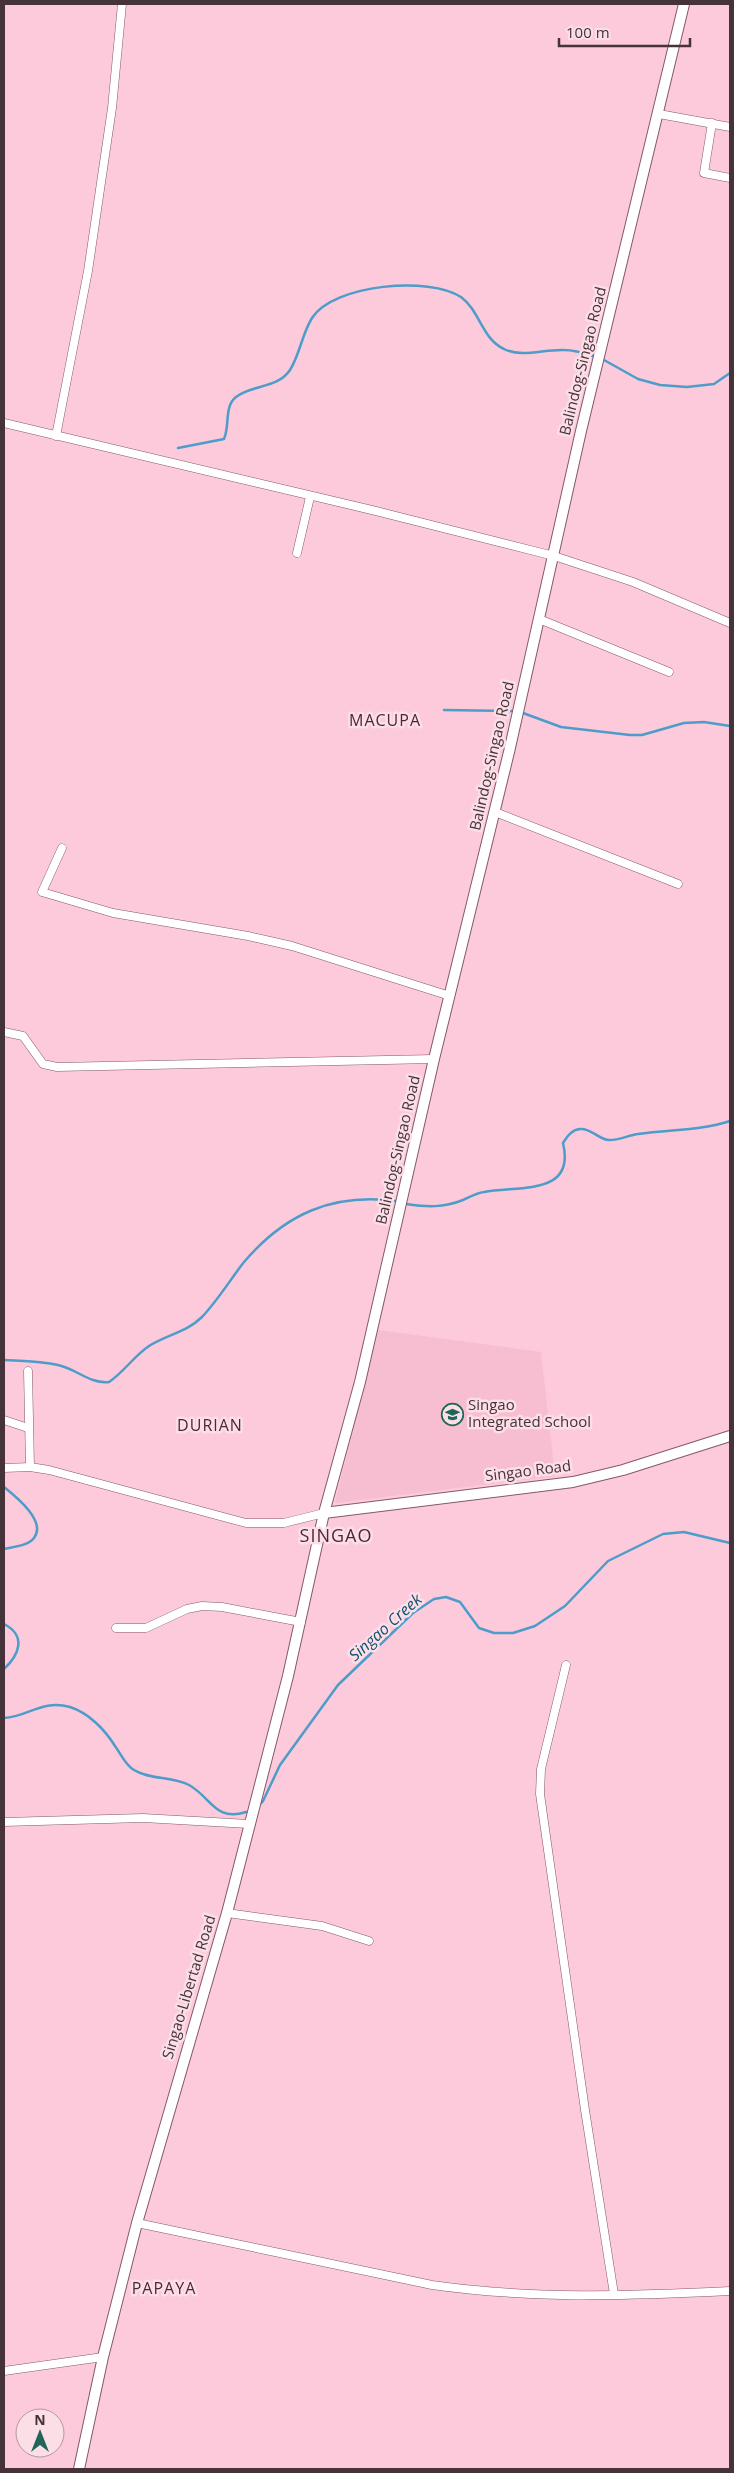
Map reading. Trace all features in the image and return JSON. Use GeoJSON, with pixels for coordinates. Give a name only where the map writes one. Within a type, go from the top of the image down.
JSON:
{"type":"FeatureCollection","features":[{"type":"Feature","properties":{"kind":"street"},"geometry":{"type":"LineString","coordinates":[[56,436],[92,243],[112,108],[122,4]]}},
{"type":"Feature","properties":{"kind":"street","name":"Balindog-Singao Road"},"geometry":{"type":"LineString","coordinates":[[324,1513],[364,1365],[434,1059],[495,812],[581,431],[684,4]]}},
{"type":"Feature","properties":{"kind":"street"},"geometry":{"type":"LineString","coordinates":[[658,114],[730,127]]}},
{"type":"Feature","properties":{"kind":"street"},"geometry":{"type":"LineString","coordinates":[[712,124],[704,172],[730,178]]}},
{"type":"Feature","properties":{"kind":"street"},"geometry":{"type":"LineString","coordinates":[[4,423],[310,497],[376,511],[554,556],[633,582],[730,623]]}},
{"type":"Feature","properties":{"kind":"street"},"geometry":{"type":"LineString","coordinates":[[296,553],[310,497]]}},
{"type":"Feature","properties":{"kind":"street"},"geometry":{"type":"LineString","coordinates":[[539,619],[669,672]]}},
{"type":"Feature","properties":{"kind":"street"},"geometry":{"type":"LineString","coordinates":[[495,812],[678,884]]}},
{"type":"Feature","properties":{"kind":"street"},"geometry":{"type":"LineString","coordinates":[[62,848],[42,892],[113,912],[248,936],[292,946],[450,996]]}},
{"type":"Feature","properties":{"kind":"street"},"geometry":{"type":"LineString","coordinates":[[4,1032],[23,1036],[43,1064],[57,1067],[434,1059]]}},
{"type":"Feature","properties":{"kind":"street"},"geometry":{"type":"LineString","coordinates":[[28,1371],[30,1467]]}},
{"type":"Feature","properties":{"kind":"street"},"geometry":{"type":"LineString","coordinates":[[4,1420],[28,1428]]}},
{"type":"Feature","properties":{"kind":"street","name":"Singao Road"},"geometry":{"type":"LineString","coordinates":[[324,1513],[573,1482],[623,1470],[730,1436]]}},
{"type":"Feature","properties":{"kind":"street"},"geometry":{"type":"LineString","coordinates":[[4,1468],[30,1467],[83,1478],[246,1523],[284,1523],[324,1513]]}},
{"type":"Feature","properties":{"kind":"street","name":"Singao-Libertad Road"},"geometry":{"type":"LineString","coordinates":[[79,2469],[103,2357],[138,2223],[176,2082],[227,1913],[301,1622],[324,1513]]}},
{"type":"Feature","properties":{"kind":"street"},"geometry":{"type":"LineString","coordinates":[[116,1628],[146,1628],[187,1609],[202,1606],[222,1607],[301,1622]]}},
{"type":"Feature","properties":{"kind":"street"},"geometry":{"type":"LineString","coordinates":[[566,1665],[541,1768],[540,1794],[585,2110],[614,2294]]}},
{"type":"Feature","properties":{"kind":"street"},"geometry":{"type":"LineString","coordinates":[[4,1822],[143,1818],[249,1824]]}},
{"type":"Feature","properties":{"kind":"street"},"geometry":{"type":"LineString","coordinates":[[227,1913],[322,1926],[369,1941]]}},
{"type":"Feature","properties":{"kind":"street"},"geometry":{"type":"LineString","coordinates":[[138,2223],[442,2286],[480,2292],[538,2295],[730,2291]]}},
{"type":"Feature","properties":{"kind":"street"},"geometry":{"type":"LineString","coordinates":[[4,2370],[103,2357]]}},
{"type":"Feature","properties":{"kind":"shaded area","name":"Singao Integrated School"},"geometry":{"type":"Polygon","coordinates":[[[378,1330],[541,1352],[555,1476],[335,1503],[378,1330]]]}},
{"type":"Feature","properties":{"kind":"waterway"},"geometry":{"type":"LineString","coordinates":[[178,448],[224,439],[232,401],[243,393],[272,383],[285,376],[293,364],[312,318],[323,306],[340,297],[361,291],[406,285],[447,290],[461,297],[467,303],[491,339],[504,349],[518,353],[568,350],[593,356]]}},
{"type":"Feature","properties":{"kind":"waterway"},"geometry":{"type":"LineString","coordinates":[[604,360],[638,379],[660,385],[687,387],[714,384],[730,373]]}},
{"type":"Feature","properties":{"kind":"waterway"},"geometry":{"type":"LineString","coordinates":[[444,710],[515,711]]}},
{"type":"Feature","properties":{"kind":"waterway"},"geometry":{"type":"LineString","coordinates":[[523,713],[561,727],[630,735],[642,735],[684,723],[704,722],[730,726]]}},
{"type":"Feature","properties":{"kind":"waterway"},"geometry":{"type":"LineString","coordinates":[[406,1204],[442,1206],[456,1203],[476,1194],[541,1185],[552,1180],[561,1172],[565,1160],[563,1143],[570,1134],[580,1129],[587,1130],[604,1139],[612,1140],[650,1132],[707,1127],[730,1121]]}},
{"type":"Feature","properties":{"kind":"waterway"},"geometry":{"type":"LineString","coordinates":[[4,1360],[58,1365],[89,1379],[109,1382],[149,1346],[183,1330],[202,1317],[244,1262],[260,1245],[293,1219],[311,1210],[351,1200],[396,1201]]}},
{"type":"Feature","properties":{"kind":"waterway","name":"Singao Creek"},"geometry":{"type":"LineString","coordinates":[[4,1487],[28,1510],[33,1517],[37,1531],[34,1538],[28,1543],[4,1549]]}},
{"type":"Feature","properties":{"kind":"waterway","name":"Singao Creek"},"geometry":{"type":"LineString","coordinates":[[259,1805],[263,1801],[280,1765],[338,1685],[413,1613],[434,1599],[446,1597],[460,1602],[479,1628],[494,1633],[513,1633],[535,1626],[565,1606],[608,1561],[663,1534],[684,1532],[730,1543]]}},
{"type":"Feature","properties":{"kind":"waterway","name":"Singao Creek"},"geometry":{"type":"LineString","coordinates":[[4,1624],[16,1634],[18,1640],[17,1652],[4,1669]]}},
{"type":"Feature","properties":{"kind":"waterway","name":"Singao Creek"},"geometry":{"type":"LineString","coordinates":[[4,1718],[51,1705],[70,1707],[84,1713],[96,1723],[134,1770],[189,1785],[214,1807],[227,1814],[246,1812]]}},
{"type":"Feature","properties":{"kind":"place","name":"Singao Integrated School"},"geometry":{"type":"Point","coordinates":[452,1414]}},
{"type":"Feature","properties":{"kind":"district","name":"MACUPA"},"geometry":{"type":"Point","coordinates":[385,720]}},
{"type":"Feature","properties":{"kind":"district","name":"DURIAN"},"geometry":{"type":"Point","coordinates":[210,1425]}},
{"type":"Feature","properties":{"kind":"district","name":"SINGAO"},"geometry":{"type":"Point","coordinates":[336,1536]}},
{"type":"Feature","properties":{"kind":"district","name":"PAPAYA"},"geometry":{"type":"Point","coordinates":[164,2288]}}]}
